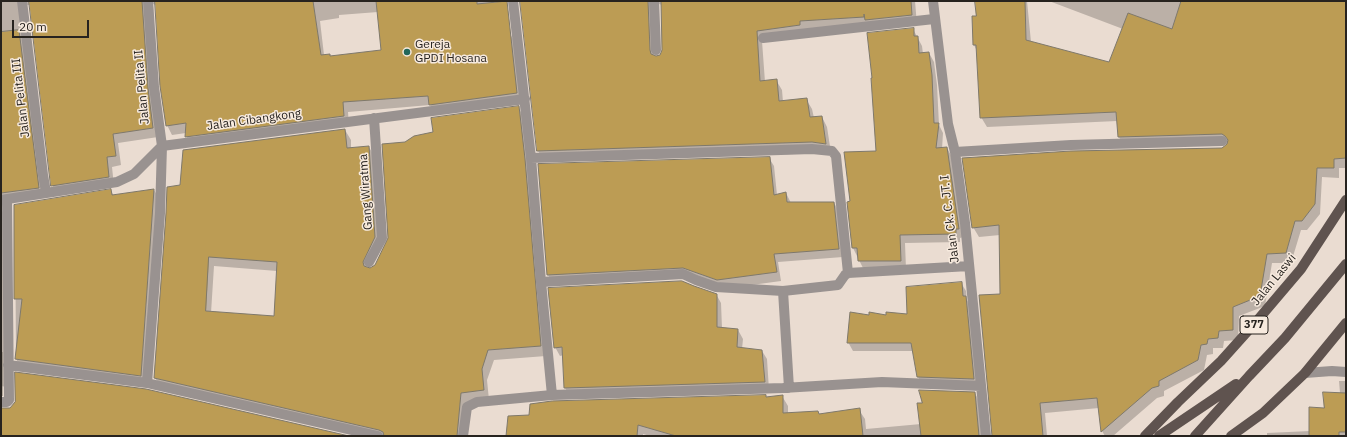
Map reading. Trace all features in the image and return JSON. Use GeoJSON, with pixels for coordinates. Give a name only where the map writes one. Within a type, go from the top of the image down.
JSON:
{"type":"FeatureCollection","features":[{"type":"Feature","properties":{"kind":"main road","name":"Jalan Laswi"},"geometry":{"type":"LineString","coordinates":[[1145,436],[1221,361],[1256,322],[1301,269],[1346,200]]}},
{"type":"Feature","properties":{"kind":"main road","name":"377"},"geometry":{"type":"LineString","coordinates":[[1195,436],[1285,338],[1346,264]]}},
{"type":"Feature","properties":{"kind":"main road"},"geometry":{"type":"LineString","coordinates":[[1231,436],[1263,413],[1305,373],[1346,324]]}},
{"type":"Feature","properties":{"kind":"main road","name":"377"},"geometry":{"type":"LineString","coordinates":[[1159,436],[1249,376]]}},
{"type":"Feature","properties":{"kind":"street","name":"Jalan Pelita III"},"geometry":{"type":"LineString","coordinates":[[22,1],[46,192]]}},
{"type":"Feature","properties":{"kind":"street","name":"Jalan Pelita II"},"geometry":{"type":"LineString","coordinates":[[147,383],[160,213],[162,146],[154,87],[148,1]]}},
{"type":"Feature","properties":{"kind":"street"},"geometry":{"type":"LineString","coordinates":[[513,1],[531,158],[540,282],[552,395]]}},
{"type":"Feature","properties":{"kind":"street"},"geometry":{"type":"LineString","coordinates":[[654,1],[656,50]]}},
{"type":"Feature","properties":{"kind":"street","name":"Jalan Ck. C. JT. I"},"geometry":{"type":"LineString","coordinates":[[933,1],[948,124],[955,152],[969,266],[986,436]]}},
{"type":"Feature","properties":{"kind":"street"},"geometry":{"type":"LineString","coordinates":[[763,38],[934,19]]}},
{"type":"Feature","properties":{"kind":"street","name":"Jalan Cibangkong"},"geometry":{"type":"LineString","coordinates":[[162,146],[525,99]]}},
{"type":"Feature","properties":{"kind":"street","name":"Gang Wiratma"},"geometry":{"type":"LineString","coordinates":[[369,262],[382,238],[374,118]]}},
{"type":"Feature","properties":{"kind":"street"},"geometry":{"type":"LineString","coordinates":[[955,152],[1071,145],[1222,141]]}},
{"type":"Feature","properties":{"kind":"street"},"geometry":{"type":"LineString","coordinates":[[1,402],[7,402],[9,400],[4,200],[46,192],[117,182],[134,174],[162,146]]}},
{"type":"Feature","properties":{"kind":"street"},"geometry":{"type":"LineString","coordinates":[[531,158],[812,149],[832,151],[836,156],[848,273]]}},
{"type":"Feature","properties":{"kind":"street"},"geometry":{"type":"LineString","coordinates":[[540,282],[683,274],[716,287],[783,291],[838,285],[844,274],[848,273],[969,266]]}},
{"type":"Feature","properties":{"kind":"street"},"geometry":{"type":"LineString","coordinates":[[783,291],[789,388]]}},
{"type":"Feature","properties":{"kind":"street"},"geometry":{"type":"LineString","coordinates":[[8,365],[147,383],[378,436]]}},
{"type":"Feature","properties":{"kind":"street"},"geometry":{"type":"LineString","coordinates":[[1305,373],[1332,371],[1346,372]]}},
{"type":"Feature","properties":{"kind":"street"},"geometry":{"type":"LineString","coordinates":[[464,436],[467,407],[471,404],[552,395],[789,388],[882,382],[981,386]]}},
{"type":"Feature","properties":{"kind":"building"},"geometry":{"type":"Polygon","coordinates":[[[29,1],[142,1],[148,88],[153,128],[113,134],[116,156],[107,157],[109,177],[51,186],[29,1]]]}},
{"type":"Feature","properties":{"kind":"building"},"geometry":{"type":"Polygon","coordinates":[[[155,1],[313,1],[321,55],[330,54],[330,56],[381,50],[376,1],[477,1],[477,4],[507,1],[517,93],[429,105],[428,96],[343,102],[344,116],[185,137],[186,123],[166,126],[160,86],[155,1]]]}},
{"type":"Feature","properties":{"kind":"building"},"geometry":{"type":"Polygon","coordinates":[[[520,1],[648,1],[650,50],[651,54],[656,56],[660,55],[662,50],[661,1],[911,1],[912,15],[865,20],[864,14],[864,17],[800,21],[800,25],[757,31],[760,81],[777,79],[779,101],[807,98],[810,117],[822,116],[826,144],[812,142],[537,151],[520,1]]]}},
{"type":"Feature","properties":{"kind":"building"},"geometry":{"type":"Polygon","coordinates":[[[975,1],[1025,1],[1026,40],[1109,62],[1128,13],[1172,29],[1181,1],[1346,1],[1346,158],[1334,159],[1334,168],[1317,168],[1315,204],[1302,221],[1295,221],[1286,253],[1267,254],[1260,296],[1233,307],[1233,330],[1219,331],[1218,338],[1208,339],[1207,344],[1201,345],[1198,360],[1159,381],[1159,386],[1152,388],[1101,432],[1097,398],[1040,403],[1043,436],[992,436],[979,295],[1000,294],[999,225],[972,228],[962,158],[1071,151],[1222,148],[1227,144],[1228,140],[1222,134],[1118,137],[1116,112],[980,118],[976,45],[973,45],[972,16],[976,16],[975,1]]]}},
{"type":"Feature","properties":{"kind":"building"},"geometry":{"type":"Polygon","coordinates":[[[914,28],[914,36],[918,36],[919,53],[929,52],[932,75],[934,123],[939,123],[936,148],[947,147],[959,229],[956,229],[956,234],[900,235],[901,261],[858,261],[857,248],[852,248],[847,202],[850,201],[844,152],[876,151],[872,78],[867,33],[914,28]]]}},
{"type":"Feature","properties":{"kind":"building"},"geometry":{"type":"Polygon","coordinates":[[[19,30],[39,188],[1,193],[1,32],[19,30]]]}},
{"type":"Feature","properties":{"kind":"building"},"geometry":{"type":"Polygon","coordinates":[[[519,106],[541,346],[488,350],[482,369],[484,390],[461,393],[457,436],[384,436],[383,432],[379,430],[154,378],[167,187],[180,185],[183,150],[345,129],[347,148],[369,146],[375,237],[363,262],[364,266],[370,268],[375,265],[388,238],[382,144],[405,142],[414,136],[433,132],[431,118],[519,106]],[[209,257],[206,311],[274,316],[277,262],[209,257]]]}},
{"type":"Feature","properties":{"kind":"building"},"geometry":{"type":"Polygon","coordinates":[[[770,157],[774,195],[786,192],[787,202],[834,202],[839,249],[774,254],[777,272],[717,280],[683,268],[547,275],[538,164],[770,157]]]}},
{"type":"Feature","properties":{"kind":"building"},"geometry":{"type":"Polygon","coordinates":[[[111,189],[112,195],[154,189],[141,376],[15,359],[22,299],[14,299],[14,205],[111,189]]]}},
{"type":"Feature","properties":{"kind":"building"},"geometry":{"type":"Polygon","coordinates":[[[682,281],[717,294],[717,327],[738,329],[737,347],[762,350],[765,382],[564,388],[562,347],[554,348],[548,288],[682,281]]]}},
{"type":"Feature","properties":{"kind":"building"},"geometry":{"type":"Polygon","coordinates":[[[962,282],[963,296],[966,296],[974,379],[917,377],[911,343],[847,343],[850,312],[869,315],[869,312],[886,315],[886,312],[907,314],[906,287],[962,282]]]}},
{"type":"Feature","properties":{"kind":"building"},"geometry":{"type":"Polygon","coordinates":[[[2,352],[2,396],[1,396],[2,352]]]}},
{"type":"Feature","properties":{"kind":"building"},"geometry":{"type":"Polygon","coordinates":[[[15,372],[146,389],[349,436],[1,436],[1,408],[10,408],[15,402],[15,372]]]}},
{"type":"Feature","properties":{"kind":"building"},"geometry":{"type":"Polygon","coordinates":[[[919,390],[975,392],[979,436],[921,436],[917,403],[922,403],[919,390]]]}},
{"type":"Feature","properties":{"kind":"building"},"geometry":{"type":"Polygon","coordinates":[[[1323,392],[1346,393],[1346,432],[1339,432],[1339,436],[1309,436],[1309,407],[1324,408],[1323,392]]]}},
{"type":"Feature","properties":{"kind":"building"},"geometry":{"type":"Polygon","coordinates":[[[766,395],[766,397],[783,395],[783,413],[818,411],[819,414],[860,408],[863,436],[676,436],[638,425],[637,436],[506,436],[508,416],[529,415],[530,404],[552,401],[766,395]]]}},
{"type":"Feature","properties":{"kind":"place","name":"Gereja GPDI Hosana"},"geometry":{"type":"Point","coordinates":[407,52]}}]}
